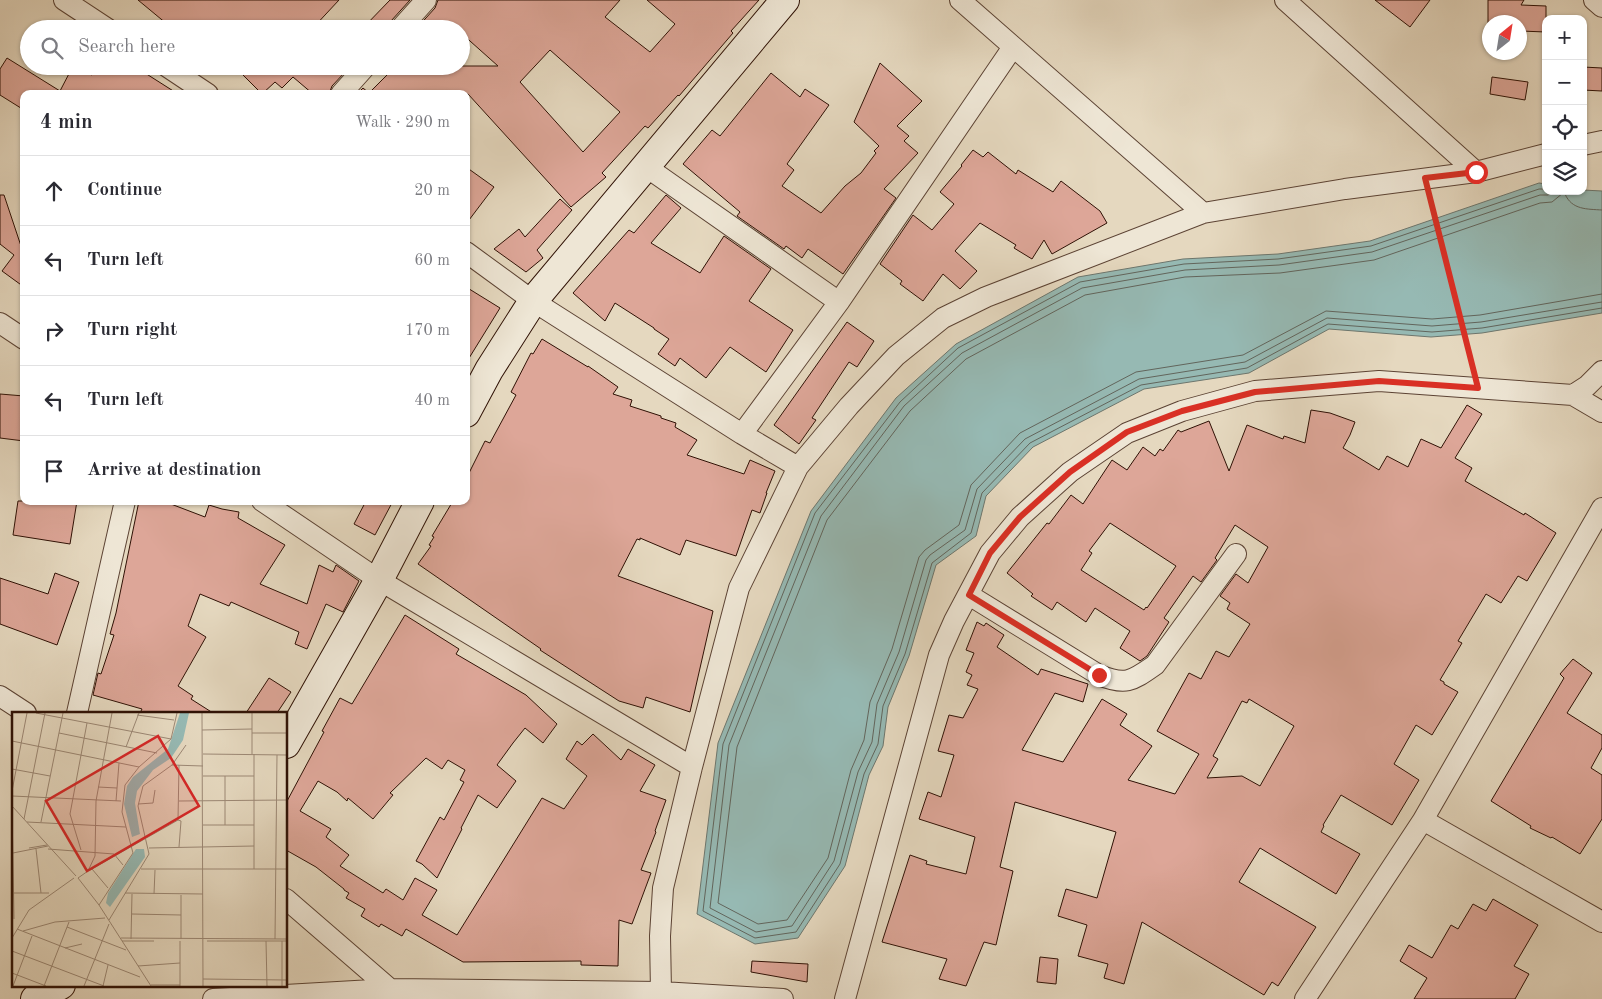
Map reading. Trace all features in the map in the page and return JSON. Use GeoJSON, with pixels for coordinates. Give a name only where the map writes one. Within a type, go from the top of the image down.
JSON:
{"type":"FeatureCollection","features":[{"type":"Feature","properties":{"kind":"street"},"geometry":{"type":"LineString","coordinates":[[64,0],[94,20]]}},
{"type":"Feature","properties":{"kind":"street"},"geometry":{"type":"LineString","coordinates":[[408,20],[426,0]]}},
{"type":"Feature","properties":{"kind":"street"},"geometry":{"type":"LineString","coordinates":[[470,406],[489,370],[533,301],[785,0]]}},
{"type":"Feature","properties":{"kind":"street"},"geometry":{"type":"LineString","coordinates":[[960,0],[1203,213]]}},
{"type":"Feature","properties":{"kind":"street"},"geometry":{"type":"LineString","coordinates":[[1284,0],[1476,172]]}},
{"type":"Feature","properties":{"kind":"street"},"geometry":{"type":"LineString","coordinates":[[1594,0],[1602,7]]}},
{"type":"Feature","properties":{"kind":"street"},"geometry":{"type":"LineString","coordinates":[[742,434],[839,302],[1013,47]]}},
{"type":"Feature","properties":{"kind":"street"},"geometry":{"type":"LineString","coordinates":[[180,75],[202,90]]}},
{"type":"Feature","properties":{"kind":"street"},"geometry":{"type":"LineString","coordinates":[[345,90],[358,75]]}},
{"type":"Feature","properties":{"kind":"street"},"geometry":{"type":"LineString","coordinates":[[1587,144],[1602,140]]}},
{"type":"Feature","properties":{"kind":"street"},"geometry":{"type":"LineString","coordinates":[[660,996],[660,936],[663,888],[692,767],[739,588],[798,467],[849,406],[896,356],[943,318],[986,298],[1203,213],[1345,189],[1476,172],[1542,155]]}},
{"type":"Feature","properties":{"kind":"street"},"geometry":{"type":"LineString","coordinates":[[645,166],[839,302]]}},
{"type":"Feature","properties":{"kind":"street"},"geometry":{"type":"LineString","coordinates":[[470,255],[533,301],[742,434],[798,467]]}},
{"type":"Feature","properties":{"kind":"street"},"geometry":{"type":"LineString","coordinates":[[0,323],[20,336]]}},
{"type":"Feature","properties":{"kind":"street"},"geometry":{"type":"LineString","coordinates":[[1573,395],[1587,386],[1602,371]]}},
{"type":"Feature","properties":{"kind":"street"},"geometry":{"type":"LineString","coordinates":[[845,999],[939,655],[954,621],[990,553],[1020,517],[1070,472],[1127,432],[1182,411],[1255,392],[1379,381],[1573,395],[1602,412]]}},
{"type":"Feature","properties":{"kind":"street"},"geometry":{"type":"LineString","coordinates":[[77,712],[125,505]]}},
{"type":"Feature","properties":{"kind":"street"},"geometry":{"type":"LineString","coordinates":[[268,505],[379,580],[692,767]]}},
{"type":"Feature","properties":{"kind":"street"},"geometry":{"type":"LineString","coordinates":[[288,740],[379,580],[418,505]]}},
{"type":"Feature","properties":{"kind":"street"},"geometry":{"type":"LineString","coordinates":[[1305,999],[1424,820],[1602,508]]}},
{"type":"Feature","properties":{"kind":"street"},"geometry":{"type":"LineString","coordinates":[[969,595],[1099,675],[1113,681],[1127,681],[1140,676],[1155,666],[1236,554]]}},
{"type":"Feature","properties":{"kind":"street"},"geometry":{"type":"LineString","coordinates":[[0,696],[24,712]]}},
{"type":"Feature","properties":{"kind":"street"},"geometry":{"type":"LineString","coordinates":[[1424,820],[1602,922]]}},
{"type":"Feature","properties":{"kind":"street"},"geometry":{"type":"LineString","coordinates":[[288,901],[390,994]]}},
{"type":"Feature","properties":{"kind":"street"},"geometry":{"type":"LineString","coordinates":[[35,999],[59,986]]}},
{"type":"Feature","properties":{"kind":"street"},"geometry":{"type":"LineString","coordinates":[[213,999],[390,994],[783,999]]}},
{"type":"Feature","properties":{"kind":"path"},"geometry":{"type":"LineString","coordinates":[[1425,178],[1478,388]]}},
{"type":"Feature","properties":{"kind":"water"},"geometry":{"type":"Polygon","coordinates":[[[1539,183],[1542,183],[1542,195],[1587,195],[1587,190],[1602,191],[1602,313],[1482,333],[1431,337],[1329,329],[1249,373],[1144,389],[1033,447],[986,496],[976,536],[936,565],[909,656],[888,707],[883,746],[869,775],[845,866],[798,938],[755,944],[697,914],[718,743],[811,511],[896,398],[956,344],[1078,277],[1183,259],[1278,254],[1370,241],[1539,183]]]}},
{"type":"Feature","properties":{"kind":"building"},"geometry":{"type":"Polygon","coordinates":[[[138,0],[339,0],[320,20],[162,20],[138,0]]]}},
{"type":"Feature","properties":{"kind":"building"},"geometry":{"type":"Polygon","coordinates":[[[390,0],[410,0],[392,20],[371,20],[390,0]]]}},
{"type":"Feature","properties":{"kind":"building"},"geometry":{"type":"Polygon","coordinates":[[[438,0],[620,0],[605,17],[650,52],[675,24],[647,0],[759,0],[731,31],[733,33],[679,96],[648,128],[645,126],[602,173],[606,177],[571,207],[470,96],[470,90],[372,90],[387,75],[470,75],[470,66],[498,66],[470,41],[470,20],[424,20],[435,8],[438,0]],[[550,50],[520,82],[583,152],[620,112],[550,50]]]}},
{"type":"Feature","properties":{"kind":"building"},"geometry":{"type":"Polygon","coordinates":[[[1375,0],[1430,0],[1410,27],[1375,0]]]}},
{"type":"Feature","properties":{"kind":"building"},"geometry":{"type":"Polygon","coordinates":[[[1488,0],[1524,0],[1521,5],[1546,6],[1546,15],[1542,15],[1542,32],[1527,31],[1527,15],[1488,15],[1488,0]]]}},
{"type":"Feature","properties":{"kind":"building"},"geometry":{"type":"Polygon","coordinates":[[[7,58],[20,66],[20,75],[34,75],[58,90],[20,90],[20,108],[0,95],[0,69],[7,58]]]}},
{"type":"Feature","properties":{"kind":"building"},"geometry":{"type":"Polygon","coordinates":[[[880,63],[922,101],[897,126],[909,136],[904,141],[918,153],[884,189],[896,198],[843,274],[808,249],[802,258],[786,246],[784,249],[737,216],[740,212],[683,164],[712,130],[720,136],[771,73],[800,97],[805,89],[829,105],[787,164],[794,170],[782,186],[821,213],[845,186],[861,173],[879,146],[854,122],[880,63]]]}},
{"type":"Feature","properties":{"kind":"building"},"geometry":{"type":"Polygon","coordinates":[[[1587,67],[1602,68],[1602,91],[1587,90],[1587,67]]]}},
{"type":"Feature","properties":{"kind":"building"},"geometry":{"type":"Polygon","coordinates":[[[68,75],[148,75],[172,90],[61,90],[68,75]]]}},
{"type":"Feature","properties":{"kind":"building"},"geometry":{"type":"Polygon","coordinates":[[[243,75],[342,75],[330,90],[308,90],[293,77],[282,88],[275,82],[266,90],[258,90],[243,75]]]}},
{"type":"Feature","properties":{"kind":"building"},"geometry":{"type":"Polygon","coordinates":[[[1492,77],[1528,82],[1525,100],[1490,94],[1492,77]]]}},
{"type":"Feature","properties":{"kind":"building"},"geometry":{"type":"Polygon","coordinates":[[[973,150],[983,157],[988,152],[1016,174],[1018,170],[1053,192],[1061,181],[1100,211],[1107,223],[1052,254],[1044,240],[1032,259],[1014,248],[1016,245],[980,223],[955,251],[977,271],[960,289],[943,274],[923,301],[900,284],[902,281],[880,264],[913,215],[932,230],[954,204],[940,192],[973,150]]]}},
{"type":"Feature","properties":{"kind":"building"},"geometry":{"type":"Polygon","coordinates":[[[470,170],[494,187],[470,219],[470,170]]]}},
{"type":"Feature","properties":{"kind":"building"},"geometry":{"type":"Polygon","coordinates":[[[0,195],[4,195],[20,243],[20,284],[2,271],[14,255],[0,244],[0,195]]]}},
{"type":"Feature","properties":{"kind":"building"},"geometry":{"type":"Polygon","coordinates":[[[666,195],[681,208],[651,243],[700,273],[724,236],[771,269],[749,301],[793,330],[766,372],[730,347],[706,378],[680,358],[675,366],[658,354],[669,339],[654,328],[615,303],[605,321],[573,293],[629,230],[634,233],[666,195]]]}},
{"type":"Feature","properties":{"kind":"building"},"geometry":{"type":"Polygon","coordinates":[[[560,199],[572,210],[537,250],[543,258],[526,272],[494,249],[519,229],[525,237],[560,199]]]}},
{"type":"Feature","properties":{"kind":"building"},"geometry":{"type":"Polygon","coordinates":[[[470,289],[500,308],[470,357],[470,289]]]}},
{"type":"Feature","properties":{"kind":"building"},"geometry":{"type":"Polygon","coordinates":[[[847,322],[874,341],[857,367],[849,362],[812,418],[816,420],[799,444],[774,425],[847,322]]]}},
{"type":"Feature","properties":{"kind":"building"},"geometry":{"type":"Polygon","coordinates":[[[542,339],[588,366],[618,387],[613,394],[632,400],[630,406],[676,423],[675,427],[697,440],[687,455],[744,474],[750,460],[775,471],[760,513],[752,510],[736,556],[686,540],[680,555],[640,538],[640,540],[637,539],[618,576],[713,611],[690,712],[646,697],[643,708],[619,701],[540,650],[418,564],[431,546],[429,545],[434,537],[432,536],[451,505],[470,505],[470,471],[485,441],[490,443],[516,395],[511,392],[531,353],[533,354],[542,339]]]}},
{"type":"Feature","properties":{"kind":"building"},"geometry":{"type":"Polygon","coordinates":[[[0,394],[20,396],[20,440],[0,438],[0,394]]]}},
{"type":"Feature","properties":{"kind":"building"},"geometry":{"type":"Polygon","coordinates":[[[1467,405],[1482,414],[1455,458],[1472,468],[1465,481],[1524,515],[1525,513],[1556,533],[1527,581],[1518,576],[1501,603],[1486,594],[1458,641],[1462,643],[1440,680],[1458,692],[1432,735],[1416,725],[1394,764],[1419,780],[1392,825],[1341,795],[1323,825],[1321,832],[1360,854],[1336,894],[1260,848],[1239,882],[1316,927],[1278,986],[1272,982],[1264,995],[1142,922],[1124,984],[1104,978],[1108,964],[1078,956],[1087,925],[1058,916],[1066,889],[1097,898],[1116,832],[1015,802],[1000,867],[1013,871],[996,945],[984,942],[966,986],[939,979],[947,959],[882,942],[910,855],[927,861],[926,864],[966,874],[975,837],[919,819],[928,792],[941,797],[954,755],[938,751],[949,715],[963,718],[978,689],[967,685],[972,675],[966,672],[974,653],[966,650],[977,622],[984,626],[986,623],[1004,635],[997,647],[1038,675],[1041,669],[1088,684],[1083,702],[1055,693],[1022,750],[1063,762],[1102,699],[1127,714],[1120,725],[1152,746],[1128,780],[1175,794],[1199,754],[1157,731],[1189,673],[1201,679],[1216,651],[1229,657],[1250,624],[1227,609],[1230,603],[1220,596],[1236,574],[1248,583],[1268,547],[1235,525],[1215,558],[1217,560],[1201,582],[1193,576],[1164,618],[1169,622],[1147,656],[1140,661],[1120,648],[1130,631],[1095,608],[1086,622],[1057,602],[1052,610],[1031,596],[1033,594],[1007,573],[1071,495],[1083,504],[1112,460],[1127,470],[1143,447],[1155,456],[1160,449],[1163,451],[1178,430],[1181,432],[1209,421],[1229,471],[1247,425],[1283,439],[1284,436],[1305,443],[1311,410],[1330,413],[1355,422],[1343,448],[1379,470],[1387,456],[1408,467],[1421,439],[1441,448],[1467,405]],[[1110,523],[1089,551],[1092,553],[1081,570],[1144,610],[1176,566],[1110,523]],[[1249,699],[1247,703],[1242,701],[1213,756],[1218,759],[1207,778],[1242,776],[1260,786],[1294,726],[1249,699]]]}},
{"type":"Feature","properties":{"kind":"building"},"geometry":{"type":"Polygon","coordinates":[[[18,501],[20,501],[20,505],[76,505],[70,544],[13,535],[18,501]]]}},
{"type":"Feature","properties":{"kind":"building"},"geometry":{"type":"Polygon","coordinates":[[[138,505],[174,505],[205,517],[209,505],[239,512],[238,518],[285,545],[260,584],[307,604],[319,565],[333,572],[336,565],[359,581],[343,612],[326,604],[307,649],[295,644],[299,632],[231,602],[229,606],[200,594],[188,626],[206,637],[178,686],[193,696],[191,699],[211,712],[140,712],[142,709],[93,695],[98,673],[101,674],[114,635],[110,634],[138,505]]]}},
{"type":"Feature","properties":{"kind":"building"},"geometry":{"type":"Polygon","coordinates":[[[364,505],[391,505],[375,535],[354,524],[364,505]]]}},
{"type":"Feature","properties":{"kind":"building"},"geometry":{"type":"Polygon","coordinates":[[[55,573],[79,582],[57,645],[0,624],[0,578],[48,594],[55,573]]]}},
{"type":"Feature","properties":{"kind":"building"},"geometry":{"type":"Polygon","coordinates":[[[405,615],[459,649],[456,654],[526,695],[557,724],[543,743],[525,728],[513,743],[497,765],[516,781],[497,808],[478,795],[437,878],[416,861],[440,817],[444,820],[464,782],[460,780],[465,770],[448,760],[442,769],[426,758],[390,793],[393,795],[373,819],[348,798],[347,801],[337,792],[318,781],[300,811],[331,829],[326,837],[349,855],[340,866],[383,893],[386,889],[403,900],[415,878],[437,890],[422,915],[457,935],[542,798],[564,809],[587,776],[566,759],[577,741],[582,745],[593,734],[621,760],[628,749],[655,765],[640,791],[666,800],[641,870],[651,873],[632,924],[619,920],[618,966],[581,965],[581,961],[463,962],[406,929],[402,936],[381,924],[379,927],[361,916],[365,909],[346,898],[349,893],[316,867],[288,851],[288,799],[340,698],[352,704],[405,615]]]}},
{"type":"Feature","properties":{"kind":"building"},"geometry":{"type":"Polygon","coordinates":[[[1573,659],[1592,673],[1567,713],[1602,735],[1602,748],[1591,768],[1602,775],[1602,819],[1580,854],[1552,837],[1530,828],[1531,826],[1491,801],[1564,678],[1560,674],[1573,659]]]}},
{"type":"Feature","properties":{"kind":"building"},"geometry":{"type":"Polygon","coordinates":[[[269,678],[291,692],[278,712],[247,712],[269,678]]]}},
{"type":"Feature","properties":{"kind":"building"},"geometry":{"type":"Polygon","coordinates":[[[1493,899],[1538,925],[1514,966],[1529,974],[1515,999],[1414,999],[1427,978],[1400,961],[1409,945],[1432,958],[1451,925],[1458,929],[1473,904],[1486,911],[1493,899]]]}},
{"type":"Feature","properties":{"kind":"building"},"geometry":{"type":"Polygon","coordinates":[[[1040,957],[1058,959],[1056,984],[1037,982],[1040,957]]]}},
{"type":"Feature","properties":{"kind":"building"},"geometry":{"type":"Polygon","coordinates":[[[752,961],[808,964],[807,982],[751,972],[752,961]]]}},
{"type":"Feature","properties":{"kind":"route"},"geometry":{"type":"LineString","coordinates":[[1099,675],[969,595],[990,553],[1020,517],[1070,472],[1127,432],[1182,411],[1255,392],[1379,381],[1478,388],[1425,178],[1476,172]]}}]}
